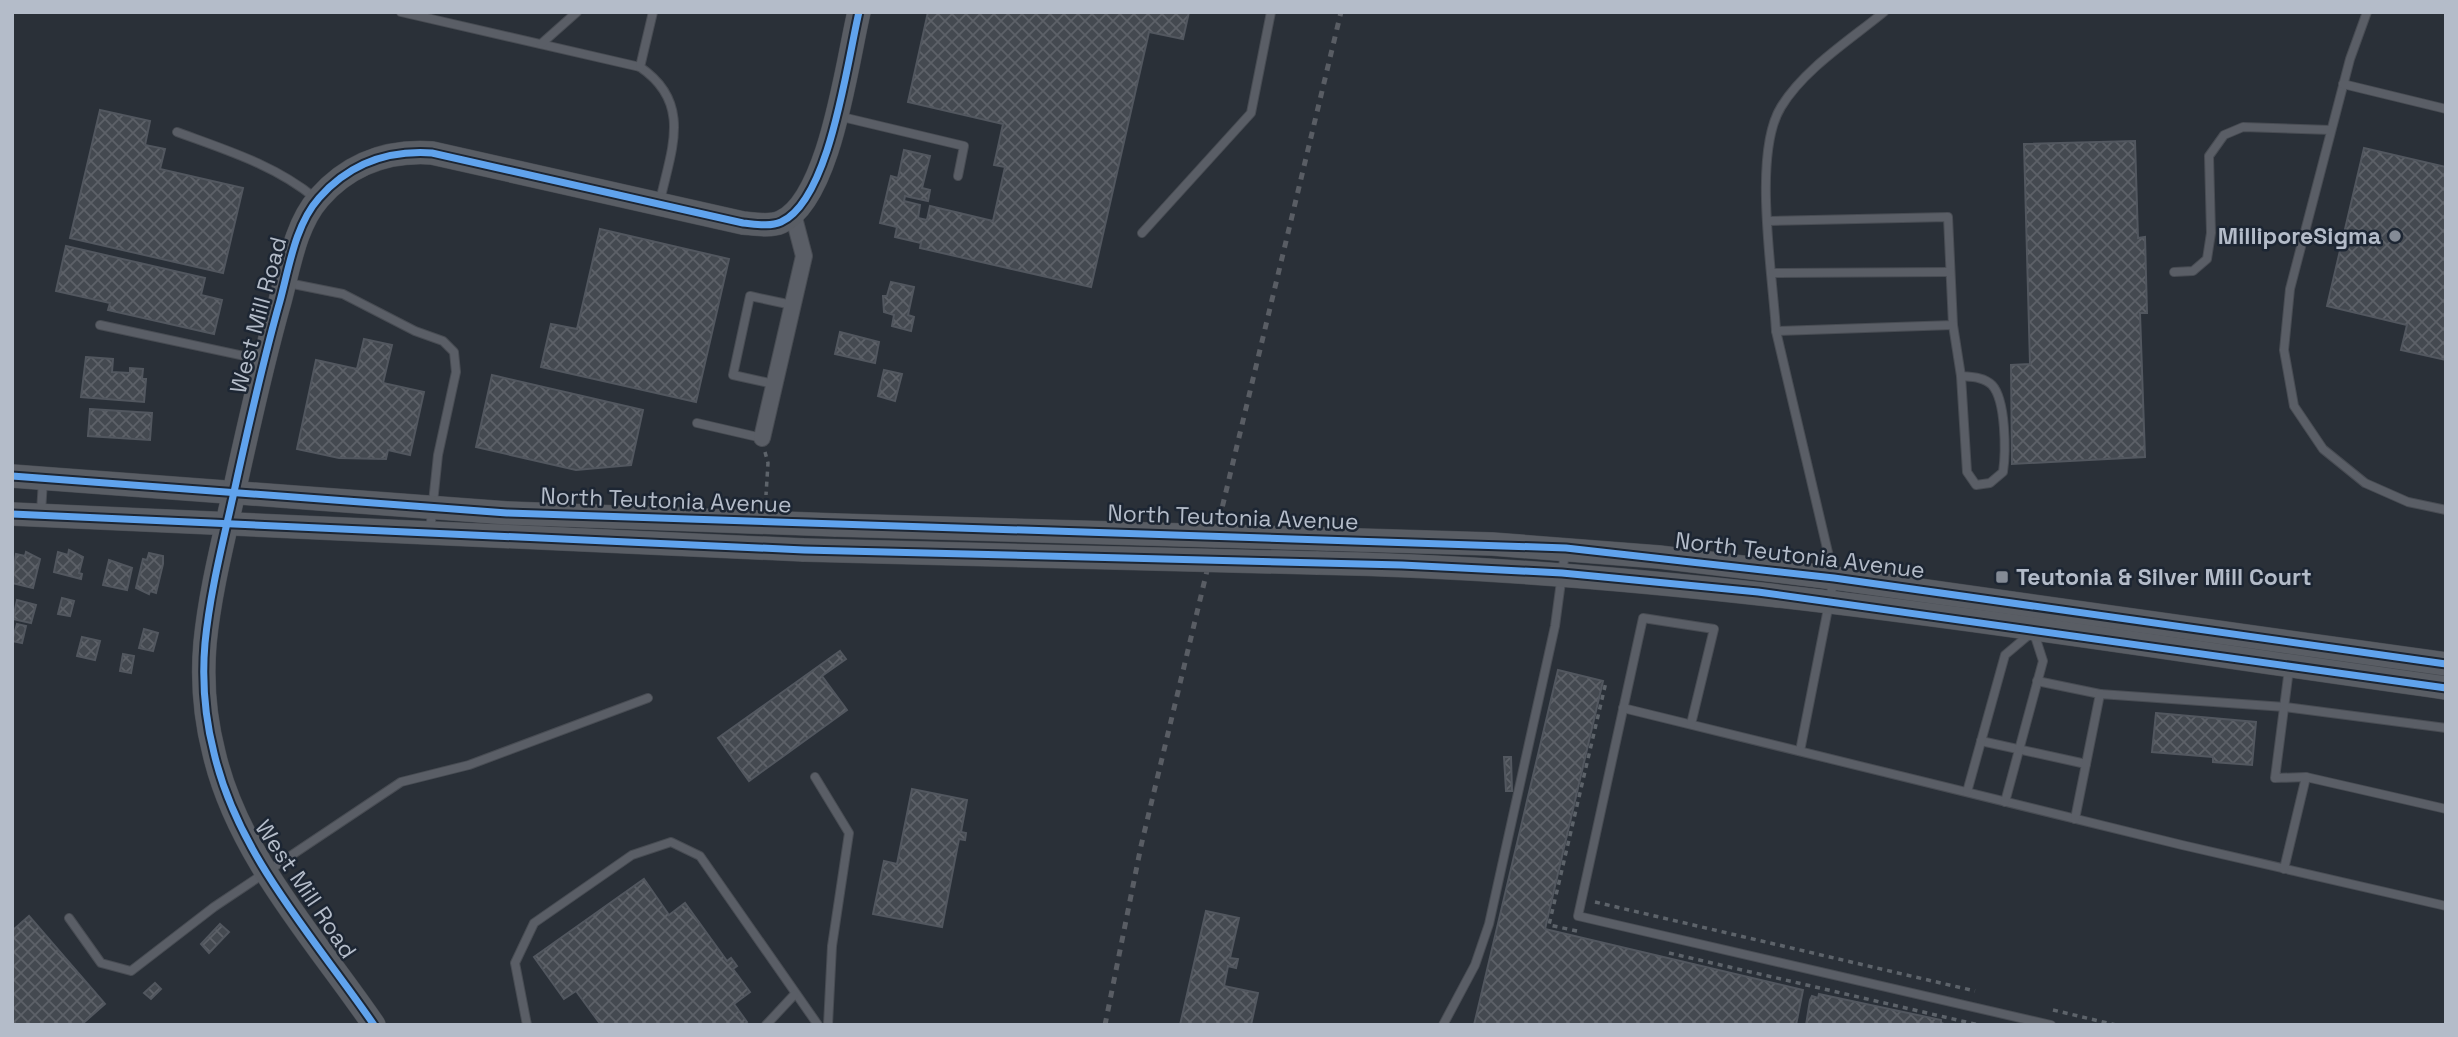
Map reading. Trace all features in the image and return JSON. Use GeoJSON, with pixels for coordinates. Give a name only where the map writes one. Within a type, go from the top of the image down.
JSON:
{"type":"FeatureCollection","features":[{"type":"Feature","properties":{"kind":"main road"},"geometry":{"type":"LineString","coordinates":[[793,214],[816,182],[859,12]]}},
{"type":"Feature","properties":{"kind":"main road","name":"West Mill Road"},"geometry":{"type":"LineString","coordinates":[[374,1025],[247,842],[229,804],[214,753],[205,698],[205,643],[226,526],[263,360],[299,232],[317,199],[359,165],[404,151],[432,153],[760,225],[779,223],[793,214]]}},
{"type":"Feature","properties":{"kind":"main road","name":"North Teutonia Avenue"},"geometry":{"type":"LineString","coordinates":[[12,476],[430,507],[836,526],[1566,548],[1834,578],[2446,664]]}},
{"type":"Feature","properties":{"kind":"main road","name":"North Teutonia Avenue"},"geometry":{"type":"LineString","coordinates":[[12,514],[226,526],[804,550],[1316,563],[1562,573],[1829,602],[2446,688]]}},
{"type":"Feature","properties":{"kind":"street"},"geometry":{"type":"LineString","coordinates":[[762,438],[804,256],[793,214]]}},
{"type":"Feature","properties":{"kind":"lane"},"geometry":{"type":"LineString","coordinates":[[401,12],[640,68],[659,80],[672,107],[675,132],[659,204]]}},
{"type":"Feature","properties":{"kind":"lane"},"geometry":{"type":"LineString","coordinates":[[541,44],[577,12]]}},
{"type":"Feature","properties":{"kind":"lane"},"geometry":{"type":"LineString","coordinates":[[640,68],[653,12]]}},
{"type":"Feature","properties":{"kind":"lane"},"geometry":{"type":"LineString","coordinates":[[1142,233],[1251,113],[1271,12]]}},
{"type":"Feature","properties":{"kind":"lane"},"geometry":{"type":"LineString","coordinates":[[1800,751],[1834,578],[1776,331],[1766,181],[1769,138],[1780,107],[1810,74],[1884,12]]}},
{"type":"Feature","properties":{"kind":"lane"},"geometry":{"type":"LineString","coordinates":[[2367,12],[2343,84],[2290,289],[2284,350],[2294,406],[2323,449],[2365,484],[2408,502],[2446,510]]}},
{"type":"Feature","properties":{"kind":"lane"},"geometry":{"type":"LineString","coordinates":[[2343,84],[2446,109]]}},
{"type":"Feature","properties":{"kind":"lane"},"geometry":{"type":"LineString","coordinates":[[835,115],[964,146],[958,176]]}},
{"type":"Feature","properties":{"kind":"lane"},"geometry":{"type":"LineString","coordinates":[[2174,272],[2193,271],[2207,259],[2211,233],[2208,156],[2224,135],[2243,127],[2331,130]]}},
{"type":"Feature","properties":{"kind":"lane"},"geometry":{"type":"LineString","coordinates":[[177,132],[256,161],[293,180],[317,199]]}},
{"type":"Feature","properties":{"kind":"lane"},"geometry":{"type":"LineString","coordinates":[[1769,221],[1948,218],[1952,325],[1961,376],[1967,472],[1976,485],[1990,483],[2003,472],[2005,458],[2000,400],[1992,385],[1978,377],[1961,376]]}},
{"type":"Feature","properties":{"kind":"lane"},"geometry":{"type":"LineString","coordinates":[[1773,272],[1950,272]]}},
{"type":"Feature","properties":{"kind":"lane"},"geometry":{"type":"LineString","coordinates":[[285,283],[343,294],[415,331],[443,341],[454,352],[456,372],[430,507],[430,534]]}},
{"type":"Feature","properties":{"kind":"lane"},"geometry":{"type":"LineString","coordinates":[[774,384],[733,374],[750,296],[792,305]]}},
{"type":"Feature","properties":{"kind":"lane"},"geometry":{"type":"LineString","coordinates":[[100,325],[263,360]]}},
{"type":"Feature","properties":{"kind":"lane"},"geometry":{"type":"LineString","coordinates":[[1776,331],[1952,325]]}},
{"type":"Feature","properties":{"kind":"lane"},"geometry":{"type":"LineString","coordinates":[[697,424],[762,438]]}},
{"type":"Feature","properties":{"kind":"lane"},"geometry":{"type":"LineString","coordinates":[[41,516],[43,478]]}},
{"type":"Feature","properties":{"kind":"lane"},"geometry":{"type":"LineString","coordinates":[[1443,1025],[1475,965],[1489,924],[1555,626],[1566,548]]}},
{"type":"Feature","properties":{"kind":"lane"},"geometry":{"type":"LineString","coordinates":[[2005,802],[2043,661],[2033,631],[2037,607]]}},
{"type":"Feature","properties":{"kind":"lane"},"geometry":{"type":"LineString","coordinates":[[1691,724],[1714,629],[1643,618],[1578,916],[2051,1025]]}},
{"type":"Feature","properties":{"kind":"lane"},"geometry":{"type":"LineString","coordinates":[[1967,792],[2005,655],[2033,631]]}},
{"type":"Feature","properties":{"kind":"lane"},"geometry":{"type":"LineString","coordinates":[[2289,666],[2274,778],[2306,777],[2446,809]]}},
{"type":"Feature","properties":{"kind":"lane"},"geometry":{"type":"LineString","coordinates":[[2038,681],[2100,694],[2285,707],[2446,728]]}},
{"type":"Feature","properties":{"kind":"lane"},"geometry":{"type":"LineString","coordinates":[[2075,819],[2100,694]]}},
{"type":"Feature","properties":{"kind":"lane"},"geometry":{"type":"LineString","coordinates":[[69,918],[101,963],[131,971],[214,908],[401,782],[469,765],[648,698]]}},
{"type":"Feature","properties":{"kind":"lane"},"geometry":{"type":"LineString","coordinates":[[1623,708],[2075,819],[2446,906]]}},
{"type":"Feature","properties":{"kind":"lane"},"geometry":{"type":"LineString","coordinates":[[1981,741],[2086,764]]}},
{"type":"Feature","properties":{"kind":"lane"},"geometry":{"type":"LineString","coordinates":[[815,777],[849,833],[832,946],[828,1025]]}},
{"type":"Feature","properties":{"kind":"lane"},"geometry":{"type":"LineString","coordinates":[[2284,869],[2306,777]]}},
{"type":"Feature","properties":{"kind":"lane"},"geometry":{"type":"LineString","coordinates":[[527,1025],[515,963],[534,923],[632,855],[671,842],[700,856],[794,995],[818,1025]]}},
{"type":"Feature","properties":{"kind":"lane"},"geometry":{"type":"LineString","coordinates":[[766,1025],[794,995]]}},
{"type":"Feature","properties":{"kind":"path"},"geometry":{"type":"LineString","coordinates":[[762,438],[768,463],[766,495]]}},
{"type":"Feature","properties":{"kind":"path"},"geometry":{"type":"LineString","coordinates":[[1586,933],[1549,925],[1606,682]]}},
{"type":"Feature","properties":{"kind":"path"},"geometry":{"type":"LineString","coordinates":[[1581,899],[1975,991]]}},
{"type":"Feature","properties":{"kind":"path"},"geometry":{"type":"LineString","coordinates":[[1660,951],[1979,1025]]}},
{"type":"Feature","properties":{"kind":"path"},"geometry":{"type":"LineString","coordinates":[[2045,1008],[2116,1025]]}},
{"type":"Feature","properties":{"kind":"building"},"geometry":{"type":"Polygon","coordinates":[[[928,12],[1189,12],[1183,39],[1149,32],[1091,287],[920,248],[921,243],[895,237],[897,227],[880,223],[891,176],[898,178],[904,150],[930,156],[922,188],[930,190],[928,201],[905,196],[904,201],[920,205],[918,218],[927,220],[930,206],[993,221],[1005,167],[994,165],[1003,124],[908,102],[928,12]]]}},
{"type":"Feature","properties":{"kind":"building"},"geometry":{"type":"Polygon","coordinates":[[[100,110],[150,121],[145,145],[165,149],[160,169],[243,188],[223,273],[70,238],[100,110]]]}},
{"type":"Feature","properties":{"kind":"building"},"geometry":{"type":"Polygon","coordinates":[[[2135,141],[2138,238],[2145,237],[2147,313],[2140,313],[2145,457],[2012,464],[2011,365],[2030,364],[2024,144],[2135,141]]]}},
{"type":"Feature","properties":{"kind":"building","name":"MilliporeSigma"},"geometry":{"type":"Polygon","coordinates":[[[2364,148],[2446,167],[2446,360],[2401,350],[2407,325],[2327,306],[2364,148]]]}},
{"type":"Feature","properties":{"kind":"building"},"geometry":{"type":"Polygon","coordinates":[[[600,229],[729,259],[696,402],[541,367],[551,324],[577,329],[600,229]]]}},
{"type":"Feature","properties":{"kind":"building"},"geometry":{"type":"Polygon","coordinates":[[[66,246],[205,278],[201,295],[222,300],[214,334],[108,310],[110,303],[56,291],[66,246]]]}},
{"type":"Feature","properties":{"kind":"building"},"geometry":{"type":"Polygon","coordinates":[[[891,282],[914,287],[908,315],[914,317],[911,331],[892,326],[894,315],[884,312],[883,296],[887,296],[891,282]]]}},
{"type":"Feature","properties":{"kind":"building"},"geometry":{"type":"Polygon","coordinates":[[[840,332],[879,342],[875,363],[835,354],[840,332]]]}},
{"type":"Feature","properties":{"kind":"building"},"geometry":{"type":"Polygon","coordinates":[[[364,339],[392,345],[383,383],[424,392],[410,455],[388,450],[386,459],[339,458],[297,449],[316,360],[357,369],[364,339]]]}},
{"type":"Feature","properties":{"kind":"building"},"geometry":{"type":"Polygon","coordinates":[[[86,357],[113,359],[112,372],[130,373],[130,368],[143,369],[142,379],[146,379],[144,402],[81,397],[86,357]]]}},
{"type":"Feature","properties":{"kind":"building"},"geometry":{"type":"Polygon","coordinates":[[[884,370],[902,374],[895,401],[878,396],[884,370]]]}},
{"type":"Feature","properties":{"kind":"building"},"geometry":{"type":"Polygon","coordinates":[[[492,375],[643,410],[631,465],[576,470],[476,447],[492,375]]]}},
{"type":"Feature","properties":{"kind":"building"},"geometry":{"type":"Polygon","coordinates":[[[90,409],[152,413],[150,440],[88,436],[90,409]]]}},
{"type":"Feature","properties":{"kind":"building"},"geometry":{"type":"Polygon","coordinates":[[[69,550],[83,557],[79,573],[82,574],[81,579],[54,572],[58,552],[68,555],[69,550]]]}},
{"type":"Feature","properties":{"kind":"building"},"geometry":{"type":"Polygon","coordinates":[[[26,552],[40,559],[33,588],[12,583],[16,554],[25,556],[26,552]]]}},
{"type":"Feature","properties":{"kind":"building"},"geometry":{"type":"Polygon","coordinates":[[[149,553],[163,556],[163,564],[156,593],[150,591],[149,594],[136,588],[143,559],[147,560],[149,553]]]}},
{"type":"Feature","properties":{"kind":"building"},"geometry":{"type":"Polygon","coordinates":[[[109,560],[132,568],[127,590],[103,585],[109,560]]]}},
{"type":"Feature","properties":{"kind":"building"},"geometry":{"type":"Polygon","coordinates":[[[62,598],[74,601],[70,616],[58,614],[62,598]]]}},
{"type":"Feature","properties":{"kind":"building"},"geometry":{"type":"Polygon","coordinates":[[[17,600],[36,605],[31,623],[13,619],[17,600]]]}},
{"type":"Feature","properties":{"kind":"building"},"geometry":{"type":"Polygon","coordinates":[[[17,624],[26,626],[22,643],[12,641],[17,624]]]}},
{"type":"Feature","properties":{"kind":"building"},"geometry":{"type":"Polygon","coordinates":[[[144,629],[158,633],[153,651],[139,648],[144,629]]]}},
{"type":"Feature","properties":{"kind":"building"},"geometry":{"type":"Polygon","coordinates":[[[82,637],[100,641],[95,660],[77,656],[82,637]]]}},
{"type":"Feature","properties":{"kind":"building"},"geometry":{"type":"Polygon","coordinates":[[[840,651],[846,659],[822,676],[847,710],[749,781],[718,738],[840,651]]]}},
{"type":"Feature","properties":{"kind":"building"},"geometry":{"type":"Polygon","coordinates":[[[123,654],[134,656],[131,673],[120,671],[123,654]]]}},
{"type":"Feature","properties":{"kind":"building"},"geometry":{"type":"Polygon","coordinates":[[[1558,670],[1603,681],[1545,929],[1803,990],[1796,1025],[1474,1025],[1558,670]]]}},
{"type":"Feature","properties":{"kind":"building"},"geometry":{"type":"Polygon","coordinates":[[[2156,713],[2256,722],[2252,765],[2213,762],[2213,757],[2152,752],[2156,713]]]}},
{"type":"Feature","properties":{"kind":"building"},"geometry":{"type":"Polygon","coordinates":[[[1504,757],[1511,757],[1512,791],[1506,791],[1504,757]]]}},
{"type":"Feature","properties":{"kind":"building"},"geometry":{"type":"Polygon","coordinates":[[[912,789],[967,800],[961,832],[966,833],[965,840],[959,839],[942,927],[873,914],[884,861],[897,864],[912,789]]]}},
{"type":"Feature","properties":{"kind":"building"},"geometry":{"type":"Polygon","coordinates":[[[644,879],[669,915],[685,903],[727,961],[731,958],[737,966],[733,969],[750,992],[734,1004],[747,1022],[743,1025],[601,1025],[576,991],[564,999],[534,957],[644,879]]]}},
{"type":"Feature","properties":{"kind":"building"},"geometry":{"type":"Polygon","coordinates":[[[1206,911],[1239,918],[1230,958],[1238,959],[1236,968],[1228,966],[1224,986],[1258,993],[1251,1025],[1180,1025],[1206,911]]]}},
{"type":"Feature","properties":{"kind":"building"},"geometry":{"type":"Polygon","coordinates":[[[29,916],[105,1004],[81,1025],[12,1025],[12,931],[29,916]]]}},
{"type":"Feature","properties":{"kind":"building"},"geometry":{"type":"Polygon","coordinates":[[[220,924],[229,932],[209,953],[201,944],[220,924]]]}},
{"type":"Feature","properties":{"kind":"building"},"geometry":{"type":"Polygon","coordinates":[[[155,983],[161,989],[151,999],[144,993],[155,983]]]}},
{"type":"Feature","properties":{"kind":"building"},"geometry":{"type":"Polygon","coordinates":[[[1819,994],[1941,1020],[1941,1023],[1947,1025],[1806,1025],[1810,1000],[1812,996],[1818,998],[1819,994]]]}},
{"type":"Feature","properties":{"kind":"railway"},"geometry":{"type":"LineString","coordinates":[[1105,1025],[1141,846],[1341,12]]}},
{"type":"Feature","properties":{"kind":"cycle path"},"geometry":{"type":"LineString","coordinates":[[374,1025],[281,896],[241,827],[225,791],[214,753],[205,698],[205,643],[217,567],[267,348],[294,247],[304,221],[319,198],[356,168],[384,157],[432,153],[743,223],[777,224],[798,209],[812,187],[824,159],[842,95],[859,12]]}},
{"type":"Feature","properties":{"kind":"cycle path"},"geometry":{"type":"LineString","coordinates":[[12,476],[507,513],[1566,548],[1834,578],[2446,664]]}},
{"type":"Feature","properties":{"kind":"cycle path"},"geometry":{"type":"LineString","coordinates":[[12,514],[804,550],[1402,565],[1562,573],[1758,592],[2446,688]]}},
{"type":"Feature","properties":{"kind":"place","name":"MilliporeSigma"},"geometry":{"type":"Point","coordinates":[2395,236]}},
{"type":"Feature","properties":{"kind":"place","name":"Teutonia & Silver Mill Court"},"geometry":{"type":"Point","coordinates":[2002,577]}}]}
